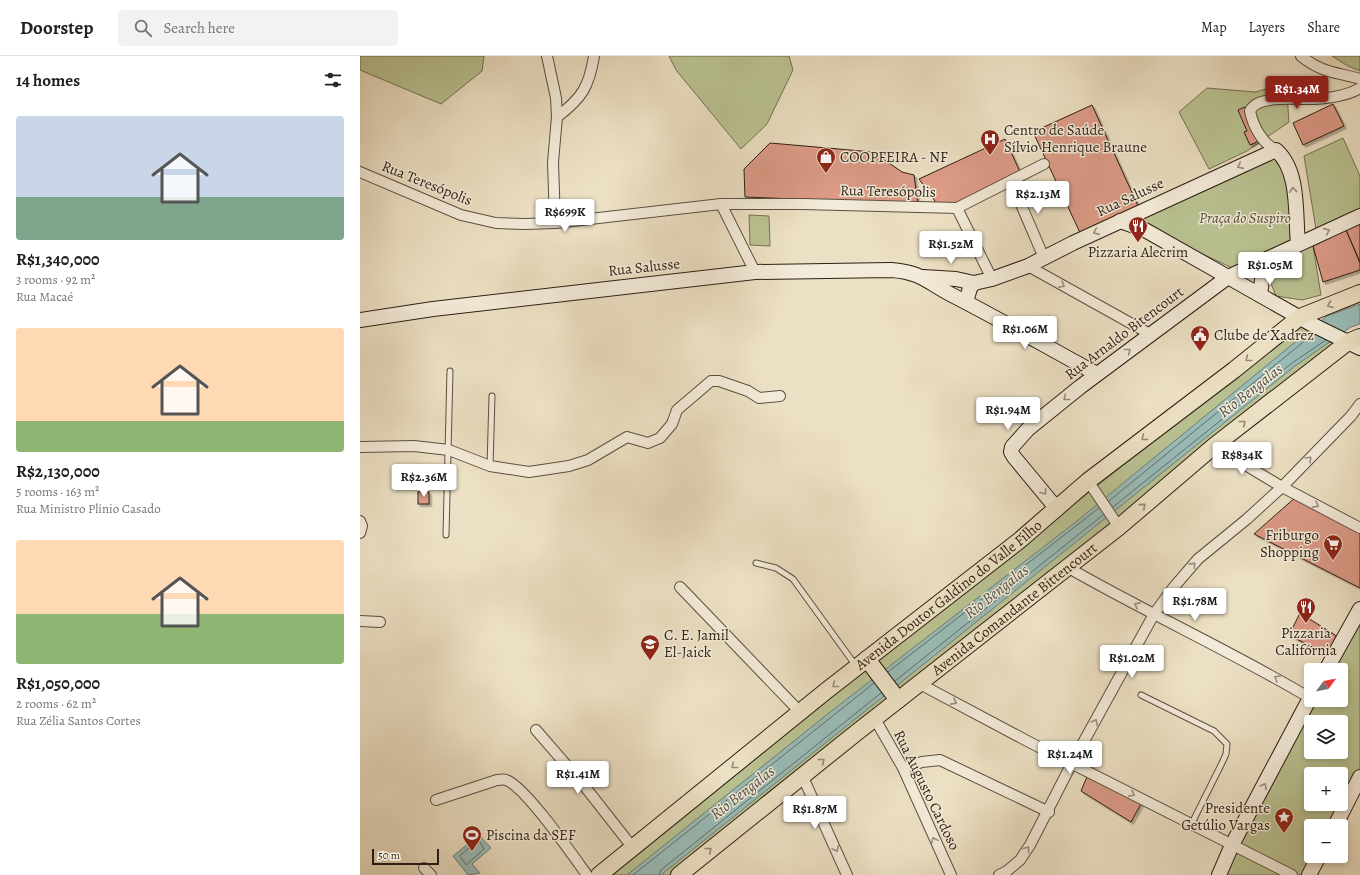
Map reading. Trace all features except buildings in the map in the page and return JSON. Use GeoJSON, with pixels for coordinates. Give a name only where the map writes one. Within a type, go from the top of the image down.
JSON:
{"type":"FeatureCollection","features":[{"type":"Feature","properties":{"kind":"main road","name":"Avenida Doutor Galdino do Valle Filho"},"geometry":{"type":"LineString","coordinates":[[599,875],[800,712],[866,665],[1014,545],[1088,481],[1234,370],[1305,320],[1360,293]]}},
{"type":"Feature","properties":{"kind":"main road","name":"Avenida Comandante Bittencourt"},"geometry":{"type":"LineString","coordinates":[[686,872],[802,775],[875,719],[896,697],[920,684],[1119,526],[1214,446],[1352,341]]}},
{"type":"Feature","properties":{"kind":"main road"},"geometry":{"type":"LineString","coordinates":[[866,665],[896,697]]}},
{"type":"Feature","properties":{"kind":"street"},"geometry":{"type":"LineString","coordinates":[[547,56],[556,98],[557,117],[553,162],[555,223]]}},
{"type":"Feature","properties":{"kind":"street"},"geometry":{"type":"LineString","coordinates":[[557,117],[583,94],[588,83],[594,56]]}},
{"type":"Feature","properties":{"kind":"street"},"geometry":{"type":"LineString","coordinates":[[1301,56],[1317,67],[1331,73],[1360,79]]}},
{"type":"Feature","properties":{"kind":"street"},"geometry":{"type":"LineString","coordinates":[[1298,243],[1290,170],[1283,157],[1263,141],[1252,119],[1250,111],[1254,105],[1267,100],[1314,99],[1338,96],[1360,88]]}},
{"type":"Feature","properties":{"kind":"street","name":"Rua Salusse"},"geometry":{"type":"LineString","coordinates":[[974,283],[992,279],[1028,266],[1120,221],[1276,150]]}},
{"type":"Feature","properties":{"kind":"street","name":"Rua Teresópolis"},"geometry":{"type":"LineString","coordinates":[[360,172],[460,215],[496,223],[525,224],[555,223],[721,204],[803,204],[957,208],[1044,164]]}},
{"type":"Feature","properties":{"kind":"street"},"geometry":{"type":"LineString","coordinates":[[1011,181],[1044,258]]}},
{"type":"Feature","properties":{"kind":"street"},"geometry":{"type":"LineString","coordinates":[[721,204],[755,272]]}},
{"type":"Feature","properties":{"kind":"street"},"geometry":{"type":"LineString","coordinates":[[957,208],[992,279]]}},
{"type":"Feature","properties":{"kind":"street","name":"Rua Arnaldo Bitencourt"},"geometry":{"type":"LineString","coordinates":[[1057,509],[1014,457],[1012,452],[1012,447],[1028,429],[1097,374],[1228,277],[1261,263],[1298,243],[1360,216]]}},
{"type":"Feature","properties":{"kind":"street"},"geometry":{"type":"LineString","coordinates":[[1120,221],[1145,230],[1305,320],[1352,341]]}},
{"type":"Feature","properties":{"kind":"street"},"geometry":{"type":"LineString","coordinates":[[1260,295],[1263,272],[1261,263]]}},
{"type":"Feature","properties":{"kind":"street"},"geometry":{"type":"LineString","coordinates":[[1028,266],[1150,334]]}},
{"type":"Feature","properties":{"kind":"street","name":"Rua Salusse"},"geometry":{"type":"LineString","coordinates":[[363,319],[433,309],[755,272],[880,269],[901,270],[923,277]]}},
{"type":"Feature","properties":{"kind":"street"},"geometry":{"type":"LineString","coordinates":[[923,277],[956,279],[974,283],[970,288],[966,302]]}},
{"type":"Feature","properties":{"kind":"street"},"geometry":{"type":"LineString","coordinates":[[923,277],[1097,374]]}},
{"type":"Feature","properties":{"kind":"street"},"geometry":{"type":"LineString","coordinates":[[360,447],[414,446],[449,450],[490,466],[529,472],[569,466],[588,460],[627,437],[648,443],[660,438],[672,424],[677,410],[711,381],[719,381],[748,391],[759,398],[780,396]]}},
{"type":"Feature","properties":{"kind":"street"},"geometry":{"type":"LineString","coordinates":[[999,875],[1007,871],[1020,860],[1030,845],[1049,812],[1072,764],[1154,614],[1173,588],[1198,559],[1247,519],[1282,487],[1346,421],[1360,404]]}},
{"type":"Feature","properties":{"kind":"street"},"geometry":{"type":"LineString","coordinates":[[1214,446],[1282,487],[1360,528]]}},
{"type":"Feature","properties":{"kind":"street"},"geometry":{"type":"LineString","coordinates":[[1088,481],[1119,526]]}},
{"type":"Feature","properties":{"kind":"street"},"geometry":{"type":"LineString","coordinates":[[360,521],[362,526],[360,533]]}},
{"type":"Feature","properties":{"kind":"street"},"geometry":{"type":"LineString","coordinates":[[1067,567],[1104,588],[1254,665],[1304,693]]}},
{"type":"Feature","properties":{"kind":"street"},"geometry":{"type":"LineString","coordinates":[[680,588],[800,712]]}},
{"type":"Feature","properties":{"kind":"street"},"geometry":{"type":"LineString","coordinates":[[1330,663],[1360,609]]}},
{"type":"Feature","properties":{"kind":"street"},"geometry":{"type":"LineString","coordinates":[[360,621],[380,622]]}},
{"type":"Feature","properties":{"kind":"street"},"geometry":{"type":"LineString","coordinates":[[920,684],[1072,764],[1192,823],[1292,875]]}},
{"type":"Feature","properties":{"kind":"street"},"geometry":{"type":"LineString","coordinates":[[1220,875],[1232,845],[1306,707]]}},
{"type":"Feature","properties":{"kind":"street","name":"Rua Augusto Cardoso"},"geometry":{"type":"LineString","coordinates":[[875,719],[903,768],[951,875]]}},
{"type":"Feature","properties":{"kind":"street"},"geometry":{"type":"LineString","coordinates":[[536,730],[582,783],[633,848]]}},
{"type":"Feature","properties":{"kind":"street"},"geometry":{"type":"LineString","coordinates":[[903,768],[922,762],[940,760],[1049,812]]}},
{"type":"Feature","properties":{"kind":"street"},"geometry":{"type":"LineString","coordinates":[[802,775],[847,875]]}},
{"type":"Feature","properties":{"kind":"street"},"geometry":{"type":"LineString","coordinates":[[1339,819],[1360,777]]}},
{"type":"Feature","properties":{"kind":"street"},"geometry":{"type":"LineString","coordinates":[[436,800],[497,780],[506,780],[514,785],[531,802],[587,875]]}},
{"type":"Feature","properties":{"kind":"street"},"geometry":{"type":"LineString","coordinates":[[1309,875],[1315,863]]}},
{"type":"Feature","properties":{"kind":"lane"},"geometry":{"type":"LineString","coordinates":[[446,535],[450,372]]}},
{"type":"Feature","properties":{"kind":"lane"},"geometry":{"type":"LineString","coordinates":[[490,466],[492,396]]}},
{"type":"Feature","properties":{"kind":"lane"},"geometry":{"type":"LineString","coordinates":[[756,563],[776,568],[793,579],[866,665]]}},
{"type":"Feature","properties":{"kind":"lane"},"geometry":{"type":"LineString","coordinates":[[1141,695],[1214,731],[1227,744],[1226,754],[1192,823]]}},
{"type":"Feature","properties":{"kind":"green space"},"geometry":{"type":"Polygon","coordinates":[[[360,56],[484,56],[482,71],[441,104],[360,70],[360,56]]]}},
{"type":"Feature","properties":{"kind":"green space"},"geometry":{"type":"Polygon","coordinates":[[[669,56],[789,56],[793,70],[767,124],[741,149],[676,70],[669,56]]]}},
{"type":"Feature","properties":{"kind":"green space"},"geometry":{"type":"Polygon","coordinates":[[[1332,56],[1360,56],[1360,71],[1348,66],[1332,56]]]}},
{"type":"Feature","properties":{"kind":"green space"},"geometry":{"type":"Polygon","coordinates":[[[1207,88],[1255,92],[1266,89],[1287,95],[1289,122],[1247,151],[1209,169],[1179,112],[1207,88]]]}},
{"type":"Feature","properties":{"kind":"green space"},"geometry":{"type":"Polygon","coordinates":[[[1343,138],[1360,176],[1360,209],[1316,229],[1304,156],[1343,138]]]}},
{"type":"Feature","properties":{"kind":"green space","name":"Praça do Suspiro"},"geometry":{"type":"Polygon","coordinates":[[[1275,152],[1283,163],[1296,243],[1237,270],[1129,220],[1275,152]]]}},
{"type":"Feature","properties":{"kind":"green space"},"geometry":{"type":"Polygon","coordinates":[[[749,215],[769,216],[770,246],[750,245],[749,215]]]}},
{"type":"Feature","properties":{"kind":"green space"},"geometry":{"type":"Polygon","coordinates":[[[1308,244],[1313,246],[1321,295],[1302,300],[1276,296],[1268,276],[1266,263],[1308,244]]]}},
{"type":"Feature","properties":{"kind":"green space"},"geometry":{"type":"Polygon","coordinates":[[[1300,325],[1335,345],[671,875],[613,875],[880,658],[1300,325]]]}},
{"type":"Feature","properties":{"kind":"green space"},"geometry":{"type":"Polygon","coordinates":[[[1360,609],[1360,777],[1348,801],[1348,767],[1304,767],[1304,811],[1343,811],[1339,819],[1304,819],[1304,863],[1315,863],[1309,875],[1219,875],[1307,707],[1348,707],[1348,663],[1330,663],[1360,609]]]}},
{"type":"Feature","properties":{"kind":"water","name":"Rio Bengalas"},"geometry":{"type":"Polygon","coordinates":[[[1360,304],[1360,324],[1351,327],[1295,366],[661,875],[627,875],[829,713],[1077,521],[1327,316],[1360,304]]]}},
{"type":"Feature","properties":{"kind":"water","name":"Piscina da SEF"},"geometry":{"type":"Polygon","coordinates":[[[479,835],[491,848],[472,864],[480,873],[468,875],[453,856],[479,835]]]}},
{"type":"Feature","properties":{"kind":"place","name":"Centro de Saúde Sílvio Henrique Braune"},"geometry":{"type":"Point","coordinates":[990,156]}},
{"type":"Feature","properties":{"kind":"place","name":"COOPFEIRA - NF"},"geometry":{"type":"Point","coordinates":[826,174]}},
{"type":"Feature","properties":{"kind":"place","name":"Pizzaria Alecrim"},"geometry":{"type":"Point","coordinates":[1138,243]}},
{"type":"Feature","properties":{"kind":"place","name":"Clube de Xadrez"},"geometry":{"type":"Point","coordinates":[1200,352]}},
{"type":"Feature","properties":{"kind":"place","name":"Friburgo Shopping"},"geometry":{"type":"Point","coordinates":[1333,561]}},
{"type":"Feature","properties":{"kind":"place","name":"Pizzaria Califórnia"},"geometry":{"type":"Point","coordinates":[1306,624]}},
{"type":"Feature","properties":{"kind":"place","name":"C. E. Jamil El-Jaick"},"geometry":{"type":"Point","coordinates":[650,661]}},
{"type":"Feature","properties":{"kind":"place","name":"Presidente Getúlio Vargas"},"geometry":{"type":"Point","coordinates":[1284,834]}},
{"type":"Feature","properties":{"kind":"place","name":"Piscina da SEF"},"geometry":{"type":"Point","coordinates":[472,852]}}]}
